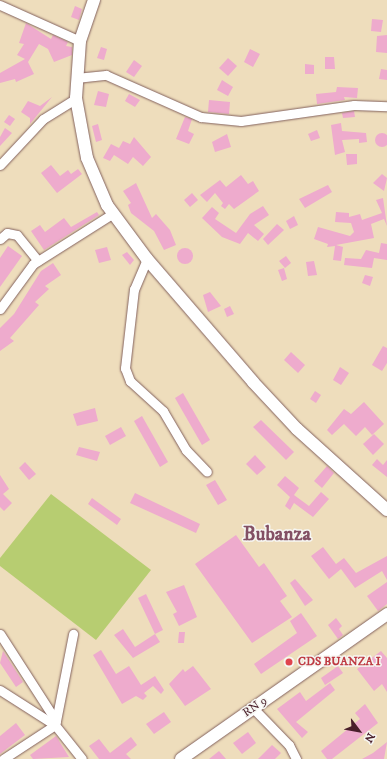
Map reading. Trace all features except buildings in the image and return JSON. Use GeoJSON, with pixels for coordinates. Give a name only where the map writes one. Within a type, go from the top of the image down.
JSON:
{"type":"FeatureCollection","features":[{"type":"Feature","properties":{"kind":"main road"},"geometry":{"type":"LineString","coordinates":[[94,0],[80,41],[76,78],[76,98],[87,158],[112,214],[148,259],[297,429],[387,510]]}},
{"type":"Feature","properties":{"kind":"main road","name":"RN 9"},"geometry":{"type":"LineString","coordinates":[[181,759],[387,614]]}},
{"type":"Feature","properties":{"kind":"street"},"geometry":{"type":"LineString","coordinates":[[0,5],[80,41]]}},
{"type":"Feature","properties":{"kind":"street"},"geometry":{"type":"LineString","coordinates":[[76,78],[106,74],[201,118],[241,121],[354,105],[387,106]]}},
{"type":"Feature","properties":{"kind":"street"},"geometry":{"type":"LineString","coordinates":[[0,166],[44,119],[76,98]]}},
{"type":"Feature","properties":{"kind":"street"},"geometry":{"type":"LineString","coordinates":[[0,309],[21,277],[38,261],[112,214]]}},
{"type":"Feature","properties":{"kind":"street"},"geometry":{"type":"LineString","coordinates":[[0,239],[6,233],[17,235],[38,261]]}},
{"type":"Feature","properties":{"kind":"street"},"geometry":{"type":"LineString","coordinates":[[148,259],[134,289],[125,368],[130,381],[163,412],[186,450],[207,472]]}},
{"type":"Feature","properties":{"kind":"street"},"geometry":{"type":"LineString","coordinates":[[0,634],[56,723],[82,759]]}},
{"type":"Feature","properties":{"kind":"street"},"geometry":{"type":"LineString","coordinates":[[3,759],[56,723],[73,634]]}},
{"type":"Feature","properties":{"kind":"street"},"geometry":{"type":"LineString","coordinates":[[0,690],[56,723]]}},
{"type":"Feature","properties":{"kind":"street"},"geometry":{"type":"LineString","coordinates":[[253,708],[289,745],[296,759]]}},
{"type":"Feature","properties":{"kind":"green space"},"geometry":{"type":"Polygon","coordinates":[[[51,494],[151,570],[96,640],[0,566],[0,558],[51,494]]]}},
{"type":"Feature","properties":{"kind":"place","name":"CDS BUANZA I"},"geometry":{"type":"Point","coordinates":[289,662]}},
{"type":"Feature","properties":{"kind":"district","name":"Bubanza"},"geometry":{"type":"Point","coordinates":[277,534]}}]}
